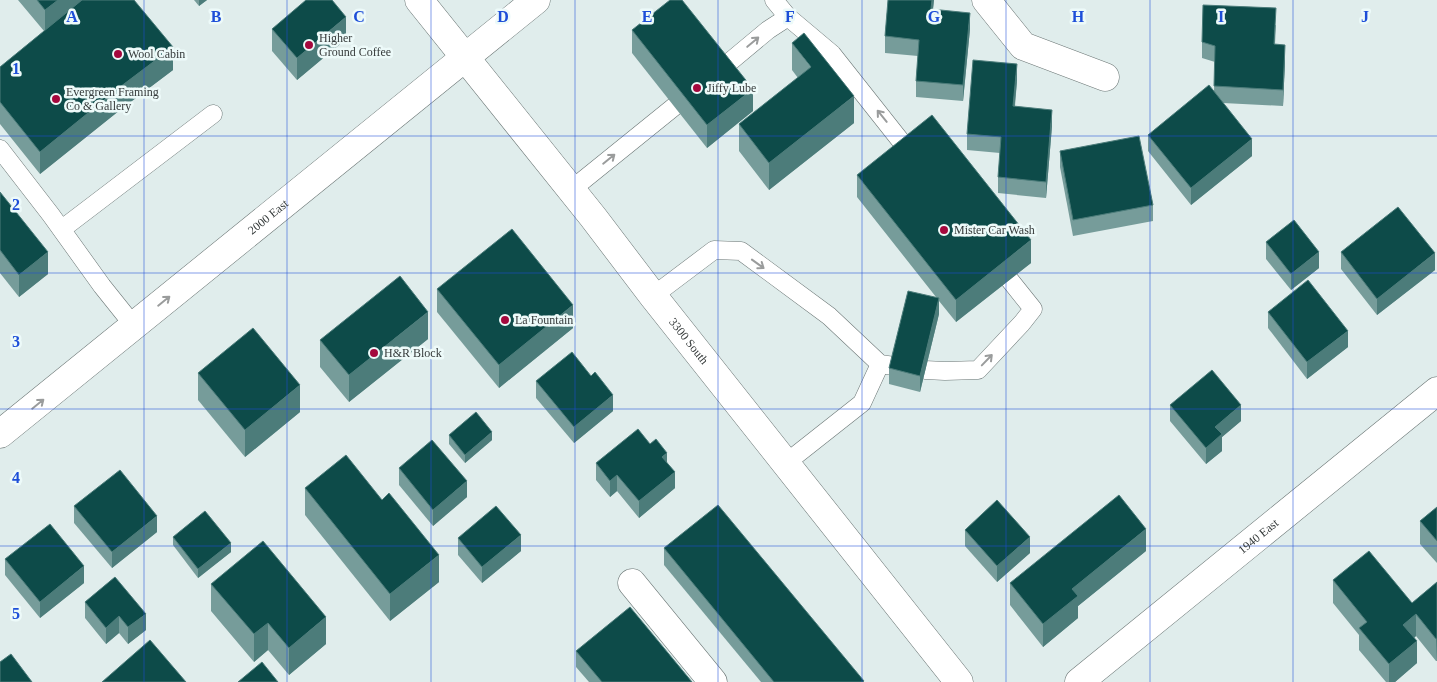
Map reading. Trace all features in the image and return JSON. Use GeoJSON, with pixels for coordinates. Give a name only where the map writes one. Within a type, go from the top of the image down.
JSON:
{"type":"FeatureCollection","features":[{"type":"Feature","properties":{"kind":"street","name":"3300 South"},"geometry":{"type":"LineString","coordinates":[[419,0],[959,682]]}},
{"type":"Feature","properties":{"kind":"street","name":"2000 East"},"geometry":{"type":"LineString","coordinates":[[0,434],[536,0]]}},
{"type":"Feature","properties":{"kind":"street"},"geometry":{"type":"LineString","coordinates":[[986,0],[1023,46],[1105,78]]}},
{"type":"Feature","properties":{"kind":"street","name":"1940 East"},"geometry":{"type":"LineString","coordinates":[[1079,682],[1437,391]]}},
{"type":"Feature","properties":{"kind":"street"},"geometry":{"type":"LineString","coordinates":[[632,584],[713,682]]}},
{"type":"Feature","properties":{"kind":"lane"},"geometry":{"type":"LineString","coordinates":[[774,0],[788,17],[832,54],[911,154]]}},
{"type":"Feature","properties":{"kind":"lane"},"geometry":{"type":"LineString","coordinates":[[720,70],[768,30],[788,17]]}},
{"type":"Feature","properties":{"kind":"lane"},"geometry":{"type":"LineString","coordinates":[[571,190],[675,106]]}},
{"type":"Feature","properties":{"kind":"lane"},"geometry":{"type":"LineString","coordinates":[[62,230],[213,114]]}},
{"type":"Feature","properties":{"kind":"lane"},"geometry":{"type":"LineString","coordinates":[[0,149],[134,326]]}},
{"type":"Feature","properties":{"kind":"lane"},"geometry":{"type":"LineString","coordinates":[[653,296],[714,250],[741,251],[830,316],[887,365],[862,403],[786,463]]}},
{"type":"Feature","properties":{"kind":"lane"},"geometry":{"type":"LineString","coordinates":[[926,370],[978,370],[1022,323],[1032,309],[1009,279]]}},
{"type":"Feature","properties":{"kind":"building"},"geometry":{"type":"Polygon","coordinates":[[[37,0],[58,0],[45,10],[37,0]]]}},
{"type":"Feature","properties":{"kind":"building"},"geometry":{"type":"Polygon","coordinates":[[[82,0],[134,0],[173,47],[40,152],[0,102],[0,67],[82,0]]]}},
{"type":"Feature","properties":{"kind":"building"},"geometry":{"type":"Polygon","coordinates":[[[306,0],[332,0],[346,17],[297,58],[272,29],[306,0]]]}},
{"type":"Feature","properties":{"kind":"building","name":"Jiffy Lube"},"geometry":{"type":"Polygon","coordinates":[[[670,0],[682,0],[753,89],[707,125],[632,30],[670,0]]]}},
{"type":"Feature","properties":{"kind":"building"},"geometry":{"type":"Polygon","coordinates":[[[888,0],[932,0],[931,9],[970,13],[963,85],[916,81],[919,40],[885,36],[888,0]]]}},
{"type":"Feature","properties":{"kind":"building"},"geometry":{"type":"Polygon","coordinates":[[[1203,5],[1276,8],[1274,44],[1285,45],[1283,90],[1214,86],[1215,46],[1202,42],[1203,5]]]}},
{"type":"Feature","properties":{"kind":"building"},"geometry":{"type":"Polygon","coordinates":[[[804,33],[854,96],[769,163],[739,124],[811,67],[792,43],[804,33]]]}},
{"type":"Feature","properties":{"kind":"building"},"geometry":{"type":"Polygon","coordinates":[[[973,60],[1017,64],[1013,106],[1052,110],[1046,182],[998,177],[1001,137],[967,134],[973,60]]]}},
{"type":"Feature","properties":{"kind":"building"},"geometry":{"type":"Polygon","coordinates":[[[1209,85],[1252,139],[1191,188],[1148,135],[1209,85]]]}},
{"type":"Feature","properties":{"kind":"building","name":"Mister Car Wash"},"geometry":{"type":"Polygon","coordinates":[[[932,115],[1031,240],[956,300],[857,175],[932,115]]]}},
{"type":"Feature","properties":{"kind":"building"},"geometry":{"type":"Polygon","coordinates":[[[1139,136],[1153,205],[1073,220],[1060,151],[1139,136]]]}},
{"type":"Feature","properties":{"kind":"building"},"geometry":{"type":"Polygon","coordinates":[[[0,192],[48,252],[19,275],[0,250],[0,192]]]}},
{"type":"Feature","properties":{"kind":"building"},"geometry":{"type":"Polygon","coordinates":[[[1398,207],[1435,253],[1377,299],[1341,252],[1398,207]]]}},
{"type":"Feature","properties":{"kind":"building"},"geometry":{"type":"Polygon","coordinates":[[[1294,220],[1319,252],[1291,274],[1266,242],[1294,220]]]}},
{"type":"Feature","properties":{"kind":"building","name":"La Fountain"},"geometry":{"type":"Polygon","coordinates":[[[512,229],[573,305],[499,365],[437,289],[512,229]]]}},
{"type":"Feature","properties":{"kind":"building"},"geometry":{"type":"Polygon","coordinates":[[[400,276],[428,312],[349,375],[320,340],[400,276]]]}},
{"type":"Feature","properties":{"kind":"building"},"geometry":{"type":"Polygon","coordinates":[[[1308,280],[1348,331],[1307,362],[1268,312],[1308,280]]]}},
{"type":"Feature","properties":{"kind":"building"},"geometry":{"type":"Polygon","coordinates":[[[908,291],[939,298],[920,376],[889,368],[908,291]]]}},
{"type":"Feature","properties":{"kind":"building"},"geometry":{"type":"Polygon","coordinates":[[[253,328],[300,385],[245,430],[198,373],[253,328]]]}},
{"type":"Feature","properties":{"kind":"building"},"geometry":{"type":"Polygon","coordinates":[[[572,352],[591,376],[595,372],[613,395],[574,427],[536,381],[572,352]]]}},
{"type":"Feature","properties":{"kind":"building"},"geometry":{"type":"Polygon","coordinates":[[[1212,370],[1241,405],[1215,427],[1222,434],[1206,448],[1170,405],[1212,370]]]}},
{"type":"Feature","properties":{"kind":"building"},"geometry":{"type":"Polygon","coordinates":[[[476,412],[492,432],[465,455],[449,435],[476,412]]]}},
{"type":"Feature","properties":{"kind":"building"},"geometry":{"type":"Polygon","coordinates":[[[638,429],[650,444],[656,439],[667,453],[662,457],[675,472],[639,501],[617,475],[610,481],[596,463],[638,429]]]}},
{"type":"Feature","properties":{"kind":"building"},"geometry":{"type":"Polygon","coordinates":[[[432,440],[467,481],[433,510],[399,468],[432,440]]]}},
{"type":"Feature","properties":{"kind":"building"},"geometry":{"type":"Polygon","coordinates":[[[346,455],[382,500],[389,493],[439,555],[390,594],[305,488],[346,455]]]}},
{"type":"Feature","properties":{"kind":"building"},"geometry":{"type":"Polygon","coordinates":[[[120,470],[157,516],[112,552],[74,506],[120,470]]]}},
{"type":"Feature","properties":{"kind":"building"},"geometry":{"type":"Polygon","coordinates":[[[1119,495],[1146,529],[1072,589],[1078,596],[1043,624],[1010,583],[1119,495]]]}},
{"type":"Feature","properties":{"kind":"building"},"geometry":{"type":"Polygon","coordinates":[[[997,500],[1030,537],[997,566],[965,530],[997,500]]]}},
{"type":"Feature","properties":{"kind":"building"},"geometry":{"type":"Polygon","coordinates":[[[718,505],[863,682],[774,682],[664,548],[718,505]]]}},
{"type":"Feature","properties":{"kind":"building"},"geometry":{"type":"Polygon","coordinates":[[[496,506],[521,535],[482,567],[458,538],[496,506]]]}},
{"type":"Feature","properties":{"kind":"building"},"geometry":{"type":"Polygon","coordinates":[[[1437,507],[1437,541],[1420,521],[1437,507]]]}},
{"type":"Feature","properties":{"kind":"building"},"geometry":{"type":"Polygon","coordinates":[[[205,511],[231,543],[198,569],[173,537],[205,511]]]}},
{"type":"Feature","properties":{"kind":"building"},"geometry":{"type":"Polygon","coordinates":[[[50,524],[84,566],[40,602],[5,559],[50,524]]]}},
{"type":"Feature","properties":{"kind":"building"},"geometry":{"type":"Polygon","coordinates":[[[263,541],[326,617],[289,648],[268,623],[254,634],[211,584],[263,541]]]}},
{"type":"Feature","properties":{"kind":"building"},"geometry":{"type":"Polygon","coordinates":[[[1369,551],[1412,603],[1437,582],[1437,639],[1416,614],[1403,625],[1417,641],[1389,664],[1359,628],[1367,622],[1333,580],[1369,551]]]}},
{"type":"Feature","properties":{"kind":"building"},"geometry":{"type":"Polygon","coordinates":[[[115,577],[146,614],[128,627],[119,616],[106,628],[85,602],[115,577]]]}},
{"type":"Feature","properties":{"kind":"building"},"geometry":{"type":"Polygon","coordinates":[[[630,607],[692,682],[602,682],[576,651],[630,607]]]}},
{"type":"Feature","properties":{"kind":"building"},"geometry":{"type":"Polygon","coordinates":[[[150,640],[186,682],[102,682],[150,640]]]}},
{"type":"Feature","properties":{"kind":"building"},"geometry":{"type":"Polygon","coordinates":[[[11,654],[32,682],[0,682],[0,662],[11,654]]]}},
{"type":"Feature","properties":{"kind":"building"},"geometry":{"type":"Polygon","coordinates":[[[262,662],[278,682],[238,682],[262,662]]]}},
{"type":"Feature","properties":{"kind":"place","name":"Higher Ground Coffee"},"geometry":{"type":"Point","coordinates":[309,45]}},
{"type":"Feature","properties":{"kind":"place","name":"Wool Cabin"},"geometry":{"type":"Point","coordinates":[118,54]}},
{"type":"Feature","properties":{"kind":"place","name":"Jiffy Lube"},"geometry":{"type":"Point","coordinates":[697,88]}},
{"type":"Feature","properties":{"kind":"place","name":"Evergreen Framing Co & Gallery"},"geometry":{"type":"Point","coordinates":[56,99]}},
{"type":"Feature","properties":{"kind":"place","name":"Mister Car Wash"},"geometry":{"type":"Point","coordinates":[944,230]}},
{"type":"Feature","properties":{"kind":"place","name":"La Fountain"},"geometry":{"type":"Point","coordinates":[505,320]}},
{"type":"Feature","properties":{"kind":"place","name":"H&R Block"},"geometry":{"type":"Point","coordinates":[374,353]}}]}
